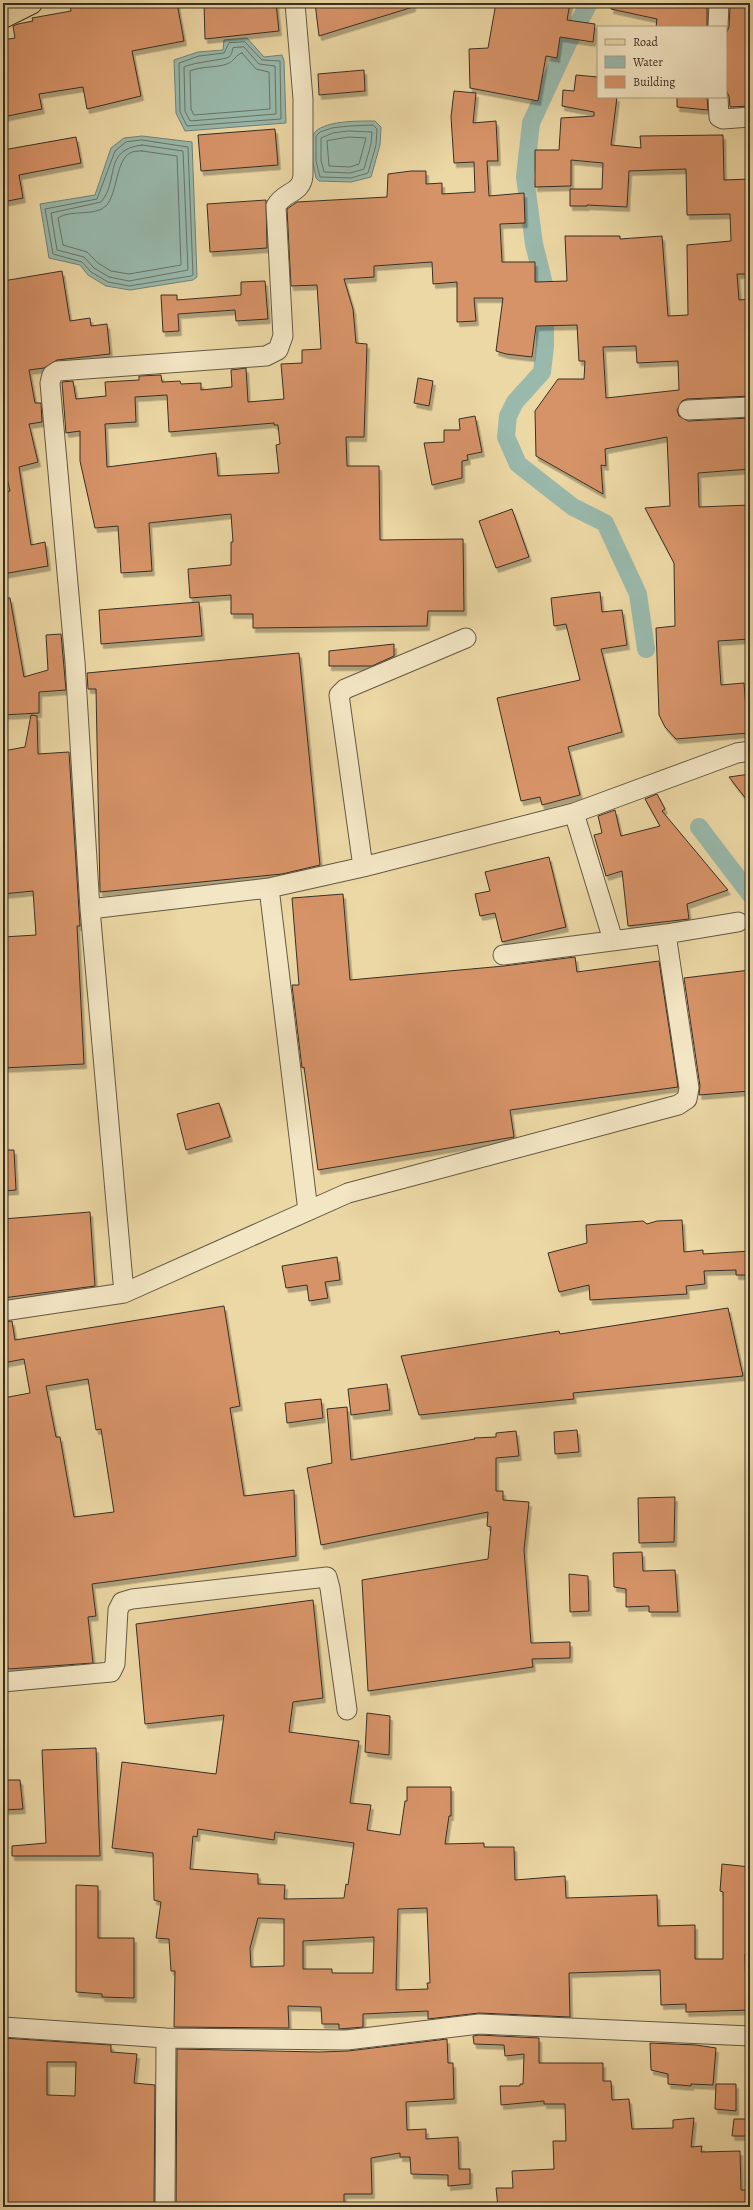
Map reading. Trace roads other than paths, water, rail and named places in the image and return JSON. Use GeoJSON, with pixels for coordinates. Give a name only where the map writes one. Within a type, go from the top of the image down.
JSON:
{"type":"FeatureCollection","features":[{"type":"Feature","properties":{"kind":"main road"},"geometry":{"type":"LineString","coordinates":[[3,17],[31,3]]}},
{"type":"Feature","properties":{"kind":"street"},"geometry":{"type":"LineString","coordinates":[[124,1293],[90,909],[75,662],[50,383],[52,375],[58,371],[266,356],[278,350],[283,336],[276,206],[280,198],[298,189],[303,183],[303,99],[295,3]]}},
{"type":"Feature","properties":{"kind":"street"},"geometry":{"type":"LineString","coordinates":[[718,26],[719,3]]}},
{"type":"Feature","properties":{"kind":"street"},"geometry":{"type":"LineString","coordinates":[[718,98],[719,117],[723,119],[750,117]]}},
{"type":"Feature","properties":{"kind":"street"},"geometry":{"type":"LineString","coordinates":[[688,410],[750,407]]}},
{"type":"Feature","properties":{"kind":"street"},"geometry":{"type":"LineString","coordinates":[[363,867],[339,695],[345,689],[466,638]]}},
{"type":"Feature","properties":{"kind":"street"},"geometry":{"type":"LineString","coordinates":[[90,909],[269,888],[363,867],[574,813],[737,754],[750,751]]}},
{"type":"Feature","properties":{"kind":"street"},"geometry":{"type":"LineString","coordinates":[[574,813],[613,940]]}},
{"type":"Feature","properties":{"kind":"street"},"geometry":{"type":"LineString","coordinates":[[269,888],[308,1211]]}},
{"type":"Feature","properties":{"kind":"street"},"geometry":{"type":"LineString","coordinates":[[503,955],[666,934],[738,922]]}},
{"type":"Feature","properties":{"kind":"street"},"geometry":{"type":"LineString","coordinates":[[3,1312],[124,1293],[348,1193],[678,1105],[688,1099],[688,1088],[666,934]]}},
{"type":"Feature","properties":{"kind":"street"},"geometry":{"type":"LineString","coordinates":[[3,1682],[110,1672],[115,1664],[118,1610],[122,1602],[132,1599],[327,1577],[330,1588],[347,1710]]}},
{"type":"Feature","properties":{"kind":"street"},"geometry":{"type":"LineString","coordinates":[[3,2028],[166,2038],[347,2040],[479,2024],[750,2036]]}},
{"type":"Feature","properties":{"kind":"street"},"geometry":{"type":"LineString","coordinates":[[165,2207],[166,2038]]}},
{"type":"Feature","properties":{"kind":"water"},"geometry":{"type":"Polygon","coordinates":[[[247,38],[264,57],[282,55],[284,61],[286,123],[185,131],[176,113],[174,60],[198,52],[223,50],[224,40],[247,38]]]}},
{"type":"Feature","properties":{"kind":"water"},"geometry":{"type":"Polygon","coordinates":[[[375,121],[381,127],[380,145],[371,177],[351,182],[319,181],[316,178],[311,150],[313,135],[317,130],[324,126],[341,122],[375,121]]]}},
{"type":"Feature","properties":{"kind":"water"},"geometry":{"type":"Polygon","coordinates":[[[142,136],[192,142],[197,277],[193,280],[130,290],[106,286],[88,275],[80,265],[49,258],[40,204],[95,195],[111,148],[124,138],[142,136]]]}},
{"type":"Feature","properties":{"kind":"waterway"},"geometry":{"type":"LineString","coordinates":[[589,3],[568,43],[531,123],[525,177],[534,244],[545,288],[545,346],[542,372],[515,402],[508,416],[506,437],[518,464],[573,507],[605,523],[638,594],[646,649]]}},
{"type":"Feature","properties":{"kind":"waterway"},"geometry":{"type":"LineString","coordinates":[[699,827],[750,894]]}}]}
